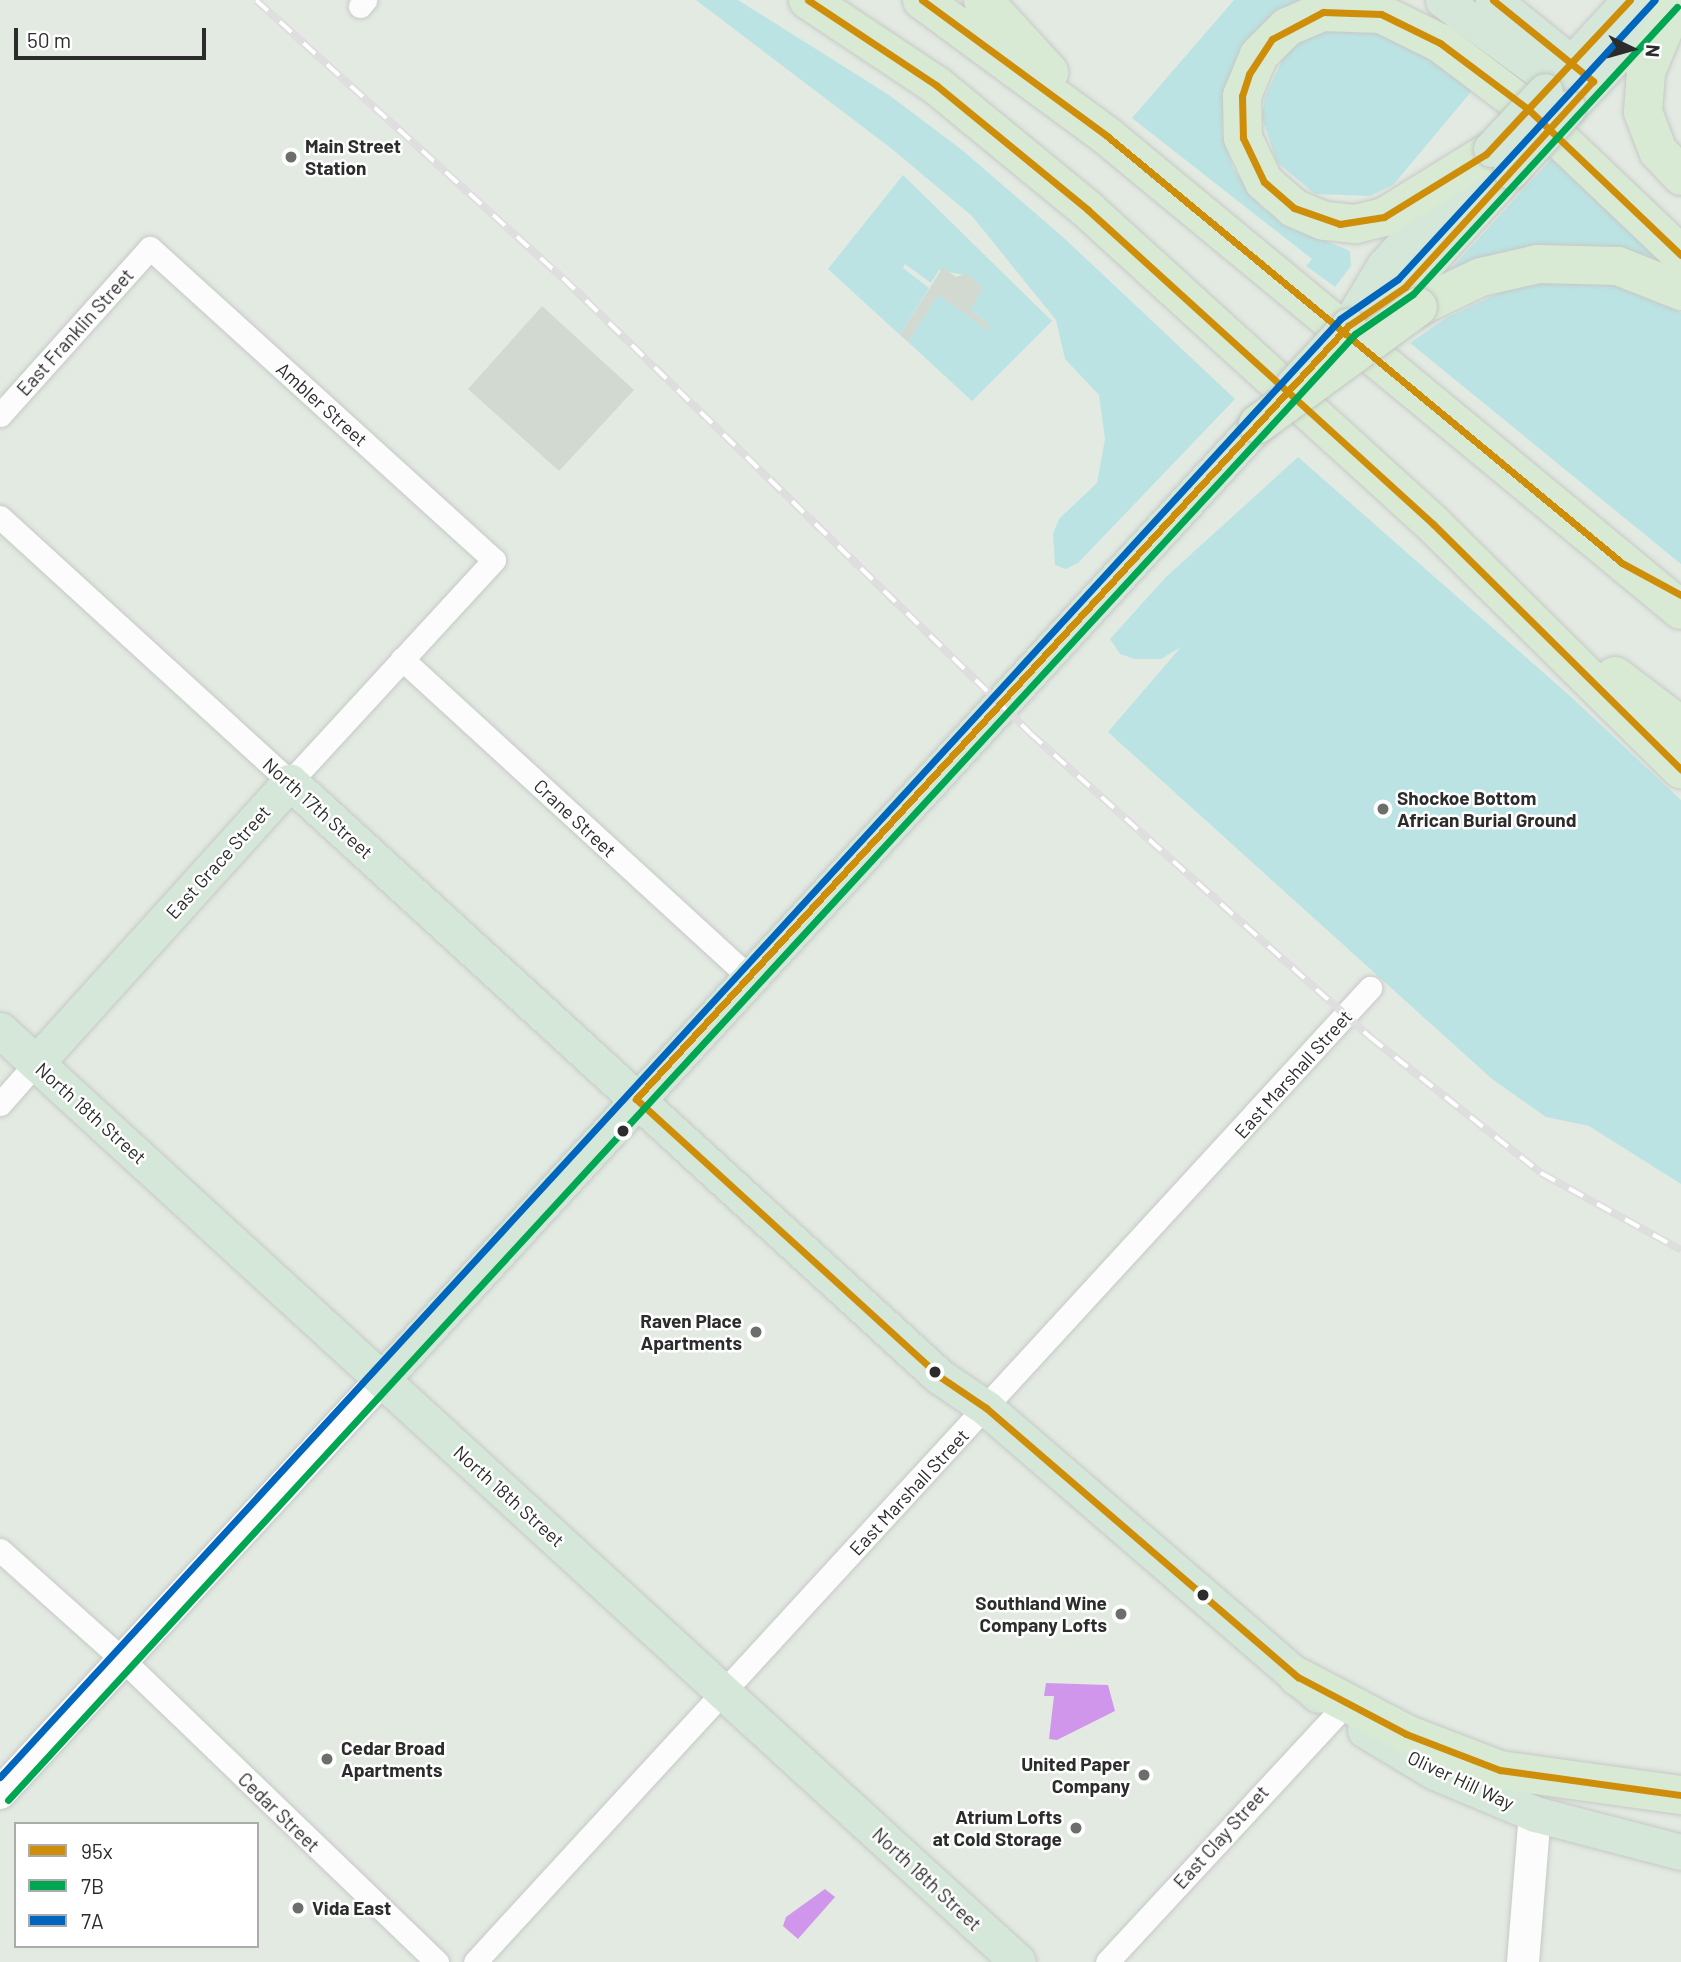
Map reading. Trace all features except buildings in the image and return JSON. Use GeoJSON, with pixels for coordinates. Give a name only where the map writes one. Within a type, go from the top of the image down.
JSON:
{"type":"FeatureCollection","features":[{"type":"Feature","properties":{"kind":"highway"},"geometry":{"type":"LineString","coordinates":[[808,0],[936,85],[1088,210],[1433,524],[1587,656],[1681,726]]}},
{"type":"Feature","properties":{"kind":"highway"},"geometry":{"type":"LineString","coordinates":[[922,0],[1107,136],[1681,610]]}},
{"type":"Feature","properties":{"kind":"highway"},"geometry":{"type":"LineString","coordinates":[[983,0],[1107,136]]}},
{"type":"Feature","properties":{"kind":"highway"},"geometry":{"type":"LineString","coordinates":[[1676,0],[1646,72],[1643,112],[1658,151],[1681,176]]}},
{"type":"Feature","properties":{"kind":"highway"},"geometry":{"type":"LineString","coordinates":[[1496,158],[1384,217],[1355,224],[1324,221],[1294,208],[1264,182],[1243,138],[1242,96],[1259,55],[1287,27],[1323,12],[1381,14],[1440,43],[1530,111],[1681,255]]}},
{"type":"Feature","properties":{"kind":"highway"},"geometry":{"type":"LineString","coordinates":[[1251,430],[1402,287],[1481,277],[1538,264],[1618,266],[1681,290]]}},
{"type":"Feature","properties":{"kind":"highway"},"geometry":{"type":"LineString","coordinates":[[1433,524],[1681,769]]}},
{"type":"Feature","properties":{"kind":"highway"},"geometry":{"type":"LineString","coordinates":[[1622,563],[1681,596]]}},
{"type":"Feature","properties":{"kind":"highway"},"geometry":{"type":"LineString","coordinates":[[1298,1677],[1406,1734],[1500,1770],[1681,1795]]}},
{"type":"Feature","properties":{"kind":"main road"},"geometry":{"type":"LineString","coordinates":[[1443,0],[1568,87]]}},
{"type":"Feature","properties":{"kind":"main road"},"geometry":{"type":"LineString","coordinates":[[1493,0],[1568,87]]}},
{"type":"Feature","properties":{"kind":"main road"},"geometry":{"type":"LineString","coordinates":[[1568,87],[1630,0]]}},
{"type":"Feature","properties":{"kind":"main road"},"geometry":{"type":"LineString","coordinates":[[0,1793],[1251,430],[1348,326],[1402,287],[1496,158],[1568,87],[1669,0]]}},
{"type":"Feature","properties":{"kind":"main road","name":"East Grace Street"},"geometry":{"type":"LineString","coordinates":[[36,1063],[290,782]]}},
{"type":"Feature","properties":{"kind":"main road","name":"North 17th Street"},"geometry":{"type":"LineString","coordinates":[[290,782],[636,1099]]}},
{"type":"Feature","properties":{"kind":"main road","name":"North 18th Street"},"geometry":{"type":"LineString","coordinates":[[0,1030],[1018,1962]]}},
{"type":"Feature","properties":{"kind":"main road","name":"Oliver Hill Way"},"geometry":{"type":"LineString","coordinates":[[636,1099],[939,1376],[986,1408],[1298,1677],[1337,1714],[1435,1772],[1535,1814],[1681,1852]]}},
{"type":"Feature","properties":{"kind":"main road"},"geometry":{"type":"LineString","coordinates":[[1524,1962],[1535,1814]]}},
{"type":"Feature","properties":{"kind":"street","name":"East Franklin Street"},"geometry":{"type":"LineString","coordinates":[[0,415],[150,248]]}},
{"type":"Feature","properties":{"kind":"street","name":"Ambler Street"},"geometry":{"type":"LineString","coordinates":[[150,248],[494,560]]}},
{"type":"Feature","properties":{"kind":"street","name":"North 17th Street"},"geometry":{"type":"LineString","coordinates":[[0,517],[290,782]]}},
{"type":"Feature","properties":{"kind":"street","name":"East Grace Street"},"geometry":{"type":"LineString","coordinates":[[290,782],[494,560]]}},
{"type":"Feature","properties":{"kind":"street","name":"Crane Street"},"geometry":{"type":"LineString","coordinates":[[402,659],[748,976]]}},
{"type":"Feature","properties":{"kind":"street","name":"East Marshall Street"},"geometry":{"type":"LineString","coordinates":[[475,1962],[1370,988]]}},
{"type":"Feature","properties":{"kind":"street","name":"East Grace Street"},"geometry":{"type":"LineString","coordinates":[[0,1104],[36,1063]]}},
{"type":"Feature","properties":{"kind":"street","name":"Cedar Street"},"geometry":{"type":"LineString","coordinates":[[0,1550],[123,1660],[437,1962]]}},
{"type":"Feature","properties":{"kind":"street","name":"East Clay Street"},"geometry":{"type":"LineString","coordinates":[[1107,1962],[1337,1714]]}},
{"type":"Feature","properties":{"kind":"shaded area"},"geometry":{"type":"Polygon","coordinates":[[[696,0],[738,0],[889,95],[962,150],[1064,238],[1235,399],[1078,563],[1066,569],[1055,565],[1053,534],[1059,519],[1097,483],[1105,439],[1099,395],[1065,359],[1056,320],[972,216],[892,149],[696,0]]]}},
{"type":"Feature","properties":{"kind":"shaded area"},"geometry":{"type":"Polygon","coordinates":[[[1234,0],[1300,0],[1279,11],[1244,45],[1225,87],[1222,132],[1233,168],[1261,207],[1285,224],[1350,251],[1351,266],[1335,287],[1306,266],[1312,259],[1132,118],[1234,0]]]}},
{"type":"Feature","properties":{"kind":"shaded area"},"geometry":{"type":"Polygon","coordinates":[[[1373,30],[1407,44],[1476,86],[1393,185],[1370,196],[1315,194],[1277,162],[1262,118],[1265,97],[1284,56],[1300,42],[1322,32],[1373,30]]]}},
{"type":"Feature","properties":{"kind":"shaded area"},"geometry":{"type":"Polygon","coordinates":[[[1554,156],[1664,263],[1486,256],[1450,270],[1554,156]]]}},
{"type":"Feature","properties":{"kind":"shaded area"},"geometry":{"type":"Polygon","coordinates":[[[903,175],[1052,321],[972,401],[908,342],[938,294],[990,325],[970,310],[964,275],[939,270],[931,283],[905,264],[903,268],[929,288],[900,335],[828,269],[903,175]]]}},
{"type":"Feature","properties":{"kind":"shaded area"},"geometry":{"type":"Polygon","coordinates":[[[943,267],[956,277],[966,273],[983,288],[970,310],[990,325],[987,330],[938,295],[908,342],[900,335],[943,267]]]}},
{"type":"Feature","properties":{"kind":"shaded area"},"geometry":{"type":"Polygon","coordinates":[[[1549,280],[1601,281],[1655,294],[1681,313],[1681,564],[1410,343],[1446,318],[1505,290],[1549,280]]]}},
{"type":"Feature","properties":{"kind":"shaded area"},"geometry":{"type":"Polygon","coordinates":[[[542,306],[634,390],[559,471],[468,389],[542,306]]]}},
{"type":"Feature","properties":{"kind":"shaded area","name":"Shockoe Bottom African Burial Ground"},"geometry":{"type":"Polygon","coordinates":[[[1298,457],[1569,695],[1681,800],[1681,1184],[1589,1126],[1546,1117],[1492,1079],[1108,732],[1181,647],[1161,659],[1135,659],[1120,654],[1110,639],[1166,577],[1298,457]]]}},
{"type":"Feature","properties":{"kind":"shaded area"},"geometry":{"type":"Polygon","coordinates":[[[1046,1683],[1108,1685],[1115,1711],[1057,1740],[1049,1739],[1054,1696],[1044,1696],[1046,1683]]]}},
{"type":"Feature","properties":{"kind":"shaded area"},"geometry":{"type":"Polygon","coordinates":[[[825,1889],[835,1897],[798,1939],[783,1926],[786,1917],[825,1889]]]}},
{"type":"Feature","properties":{"kind":"railway"},"geometry":{"type":"LineString","coordinates":[[256,0],[563,278],[1030,733],[1370,1037],[1541,1173],[1681,1250]]}},
{"type":"Feature","properties":{"kind":"transit line","name":"95x"},"geometry":{"type":"LineString","coordinates":[[808,0],[936,85],[1088,210],[1433,524],[1681,769]]}},
{"type":"Feature","properties":{"kind":"transit line","name":"95x"},"geometry":{"type":"LineString","coordinates":[[922,0],[1107,136],[1622,563],[1681,595]]}},
{"type":"Feature","properties":{"kind":"transit line","name":"95x"},"geometry":{"type":"LineString","coordinates":[[1493,0],[1593,81],[1405,287],[1348,326],[636,1099],[939,1376],[986,1408],[1298,1677],[1406,1734],[1500,1770],[1681,1795]]}},
{"type":"Feature","properties":{"kind":"transit line","name":"95x"},"geometry":{"type":"LineString","coordinates":[[1528,109],[1630,0]]}},
{"type":"Feature","properties":{"kind":"transit line","name":"7A"},"geometry":{"type":"LineString","coordinates":[[0,1777],[1340,319],[1398,279],[1655,0]]}},
{"type":"Feature","properties":{"kind":"transit line","name":"7B"},"geometry":{"type":"LineString","coordinates":[[8,1800],[1355,334],[1413,294],[1677,7]]}},
{"type":"Feature","properties":{"kind":"transit line","name":"95x"},"geometry":{"type":"LineString","coordinates":[[1323,12],[1381,14],[1440,43],[1528,109],[1486,154],[1384,217],[1340,224],[1294,208],[1264,182],[1243,138],[1242,96],[1249,74],[1272,39],[1323,12]]}},
{"type":"Feature","properties":{"kind":"transit line","name":"95x"},"geometry":{"type":"LineString","coordinates":[[1528,109],[1681,255]]}},
{"type":"Feature","properties":{"kind":"place","name":"Main Street Station"},"geometry":{"type":"Point","coordinates":[291,157]}},
{"type":"Feature","properties":{"kind":"place","name":"Shockoe Bottom African Burial Ground"},"geometry":{"type":"Point","coordinates":[1383,809]}},
{"type":"Feature","properties":{"kind":"place","name":"Raven Place Apartments"},"geometry":{"type":"Point","coordinates":[756,1332]}},
{"type":"Feature","properties":{"kind":"place","name":"Southland Wine Company Lofts"},"geometry":{"type":"Point","coordinates":[1121,1614]}},
{"type":"Feature","properties":{"kind":"place","name":"Cedar Broad Apartments"},"geometry":{"type":"Point","coordinates":[327,1759]}},
{"type":"Feature","properties":{"kind":"place","name":"United Paper Company"},"geometry":{"type":"Point","coordinates":[1144,1775]}},
{"type":"Feature","properties":{"kind":"place","name":"Atrium Lofts at Cold Storage"},"geometry":{"type":"Point","coordinates":[1076,1828]}},
{"type":"Feature","properties":{"kind":"place","name":"Vida East"},"geometry":{"type":"Point","coordinates":[298,1908]}}]}
